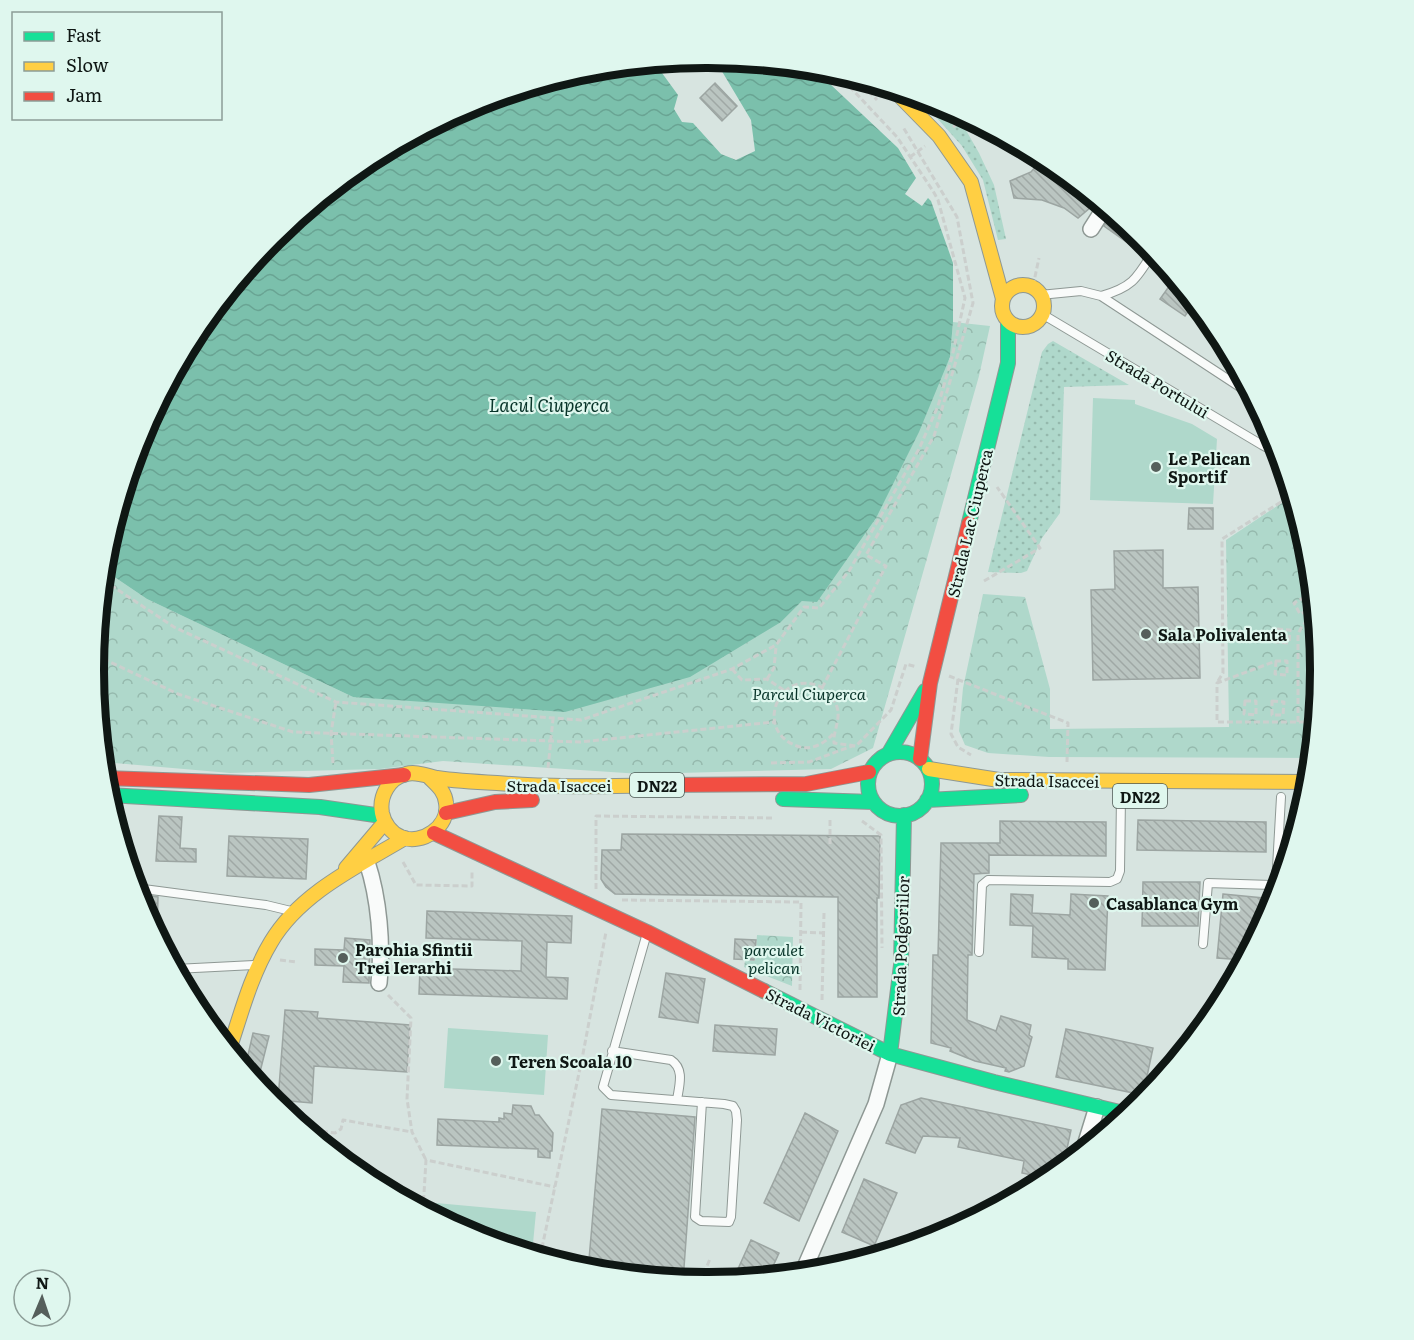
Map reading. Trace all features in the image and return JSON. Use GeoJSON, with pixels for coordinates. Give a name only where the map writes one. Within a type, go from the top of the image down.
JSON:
{"type":"FeatureCollection","features":[{"type":"Feature","properties":{"kind":"main road"},"geometry":{"type":"LineString","coordinates":[[904,100],[939,136],[971,182],[1003,299],[1002,311],[1008,322],[1021,327],[1039,320],[1043,304],[1036,292],[1017,286],[993,259]]}},
{"type":"Feature","properties":{"kind":"main road"},"geometry":{"type":"LineString","coordinates":[[1003,299],[1011,289],[1017,286]]}},
{"type":"Feature","properties":{"kind":"main road","name":"Strada Lac Ciuperca"},"geometry":{"type":"LineString","coordinates":[[924,764],[930,683],[1008,363],[1008,322]]}},
{"type":"Feature","properties":{"kind":"main road","name":"Strada Lac Ciuperca"},"geometry":{"type":"LineString","coordinates":[[1008,363],[1028,326]]}},
{"type":"Feature","properties":{"kind":"main road","name":"Strada Lac Ciuperca"},"geometry":{"type":"LineString","coordinates":[[889,753],[930,683]]}},
{"type":"Feature","properties":{"kind":"main road","name":"Strada Isaccei"},"geometry":{"type":"LineString","coordinates":[[889,753],[899,751],[910,753],[924,764],[999,780],[1299,782]]}},
{"type":"Feature","properties":{"kind":"main road"},"geometry":{"type":"LineString","coordinates":[[889,753],[880,757],[869,772],[867,788],[873,802],[888,814],[904,815]]}},
{"type":"Feature","properties":{"kind":"main road"},"geometry":{"type":"LineString","coordinates":[[924,764],[932,780],[927,800]]}},
{"type":"Feature","properties":{"kind":"main road","name":"Strada Isaccei"},"geometry":{"type":"LineString","coordinates":[[115,778],[309,785],[421,774],[429,777],[508,786],[806,784],[869,772]]}},
{"type":"Feature","properties":{"kind":"main road"},"geometry":{"type":"LineString","coordinates":[[404,775],[387,786],[382,796],[381,806],[383,819],[396,834],[405,838],[420,839],[434,833],[440,827],[446,813],[447,804],[441,788],[429,777]]}},
{"type":"Feature","properties":{"kind":"main road","name":"Strada Isaccei"},"geometry":{"type":"LineString","coordinates":[[904,815],[916,812],[927,800],[1032,795]]}},
{"type":"Feature","properties":{"kind":"main road"},"geometry":{"type":"LineString","coordinates":[[118,796],[320,807],[383,819]]}},
{"type":"Feature","properties":{"kind":"main road"},"geometry":{"type":"LineString","coordinates":[[1275,796],[1296,797]]}},
{"type":"Feature","properties":{"kind":"main road","name":"Strada Isaccei"},"geometry":{"type":"LineString","coordinates":[[446,813],[508,800],[640,799]]}},
{"type":"Feature","properties":{"kind":"main road"},"geometry":{"type":"LineString","coordinates":[[770,799],[873,802]]}},
{"type":"Feature","properties":{"kind":"main road","name":"Strada Podgoriilor"},"geometry":{"type":"LineString","coordinates":[[890,1054],[897,1020],[901,975],[904,815]]}},
{"type":"Feature","properties":{"kind":"main road"},"geometry":{"type":"LineString","coordinates":[[334,882],[383,819]]}},
{"type":"Feature","properties":{"kind":"main road","name":"Strada Victoriei"},"geometry":{"type":"LineString","coordinates":[[434,833],[648,932],[890,1054],[1116,1111]]}},
{"type":"Feature","properties":{"kind":"main road"},"geometry":{"type":"LineString","coordinates":[[232,1041],[260,965],[282,926],[295,912],[334,882],[405,838]]}},
{"type":"Feature","properties":{"kind":"street"},"geometry":{"type":"LineString","coordinates":[[1091,230],[1101,214]]}},
{"type":"Feature","properties":{"kind":"street"},"geometry":{"type":"LineString","coordinates":[[367,862],[375,895],[382,960],[379,983]]}},
{"type":"Feature","properties":{"kind":"street","name":"Strada Podgoriilor"},"geometry":{"type":"LineString","coordinates":[[806,1264],[876,1104],[890,1054]]}},
{"type":"Feature","properties":{"kind":"street"},"geometry":{"type":"LineString","coordinates":[[1088,1136],[1097,1107]]}},
{"type":"Feature","properties":{"kind":"lane"},"geometry":{"type":"LineString","coordinates":[[1101,296],[1117,291],[1136,280],[1148,260]]}},
{"type":"Feature","properties":{"kind":"lane"},"geometry":{"type":"LineString","coordinates":[[1036,292],[1081,291],[1101,296],[1237,385]]}},
{"type":"Feature","properties":{"kind":"lane","name":"Strada Portului"},"geometry":{"type":"LineString","coordinates":[[1042,314],[1267,448]]}},
{"type":"Feature","properties":{"kind":"lane"},"geometry":{"type":"LineString","coordinates":[[1262,445],[1265,441]]}},
{"type":"Feature","properties":{"kind":"lane"},"geometry":{"type":"LineString","coordinates":[[979,952],[982,885],[988,880],[1110,882],[1116,879],[1120,871],[1121,796]]}},
{"type":"Feature","properties":{"kind":"lane"},"geometry":{"type":"LineString","coordinates":[[1275,796],[1277,868]]}},
{"type":"Feature","properties":{"kind":"lane"},"geometry":{"type":"LineString","coordinates":[[1203,944],[1208,883],[1270,886]]}},
{"type":"Feature","properties":{"kind":"lane"},"geometry":{"type":"LineString","coordinates":[[146,889],[266,905],[295,912]]}},
{"type":"Feature","properties":{"kind":"lane"},"geometry":{"type":"LineString","coordinates":[[648,932],[603,1087],[611,1095],[702,1102],[733,1106],[736,1111],[729,1222],[701,1221],[695,1217],[702,1102]]}},
{"type":"Feature","properties":{"kind":"lane"},"geometry":{"type":"LineString","coordinates":[[184,969],[260,965]]}},
{"type":"Feature","properties":{"kind":"lane"},"geometry":{"type":"LineString","coordinates":[[612,1051],[671,1060],[677,1064],[680,1073],[677,1100]]}},
{"type":"Feature","properties":{"kind":"path"},"geometry":{"type":"LineString","coordinates":[[111,585],[174,627],[336,702],[581,720],[732,669],[776,645],[804,607],[819,608],[849,572],[919,449],[938,406],[965,298],[938,200],[897,137],[848,84]]}},
{"type":"Feature","properties":{"kind":"path"},"geometry":{"type":"LineString","coordinates":[[867,89],[880,103]]}},
{"type":"Feature","properties":{"kind":"path"},"geometry":{"type":"LineString","coordinates":[[822,688],[886,566],[866,555],[934,436],[973,303],[957,217],[904,128],[896,120]]}},
{"type":"Feature","properties":{"kind":"path"},"geometry":{"type":"LineString","coordinates":[[1036,292],[1039,258]]}},
{"type":"Feature","properties":{"kind":"path"},"geometry":{"type":"LineString","coordinates":[[982,467],[1040,548],[984,581]]}},
{"type":"Feature","properties":{"kind":"path"},"geometry":{"type":"LineString","coordinates":[[1285,500],[1222,539],[1223,673],[1217,683],[1217,722],[1307,722]]}},
{"type":"Feature","properties":{"kind":"path"},"geometry":{"type":"LineString","coordinates":[[1305,597],[1294,603],[1300,614],[1306,611]]}},
{"type":"Feature","properties":{"kind":"path"},"geometry":{"type":"LineString","coordinates":[[1298,722],[1298,634],[1302,625],[1307,622]]}},
{"type":"Feature","properties":{"kind":"path"},"geometry":{"type":"LineString","coordinates":[[1277,629],[1290,630],[1290,634],[1289,642],[1276,642],[1277,629]]}},
{"type":"Feature","properties":{"kind":"path"},"geometry":{"type":"LineString","coordinates":[[1290,634],[1298,634]]}},
{"type":"Feature","properties":{"kind":"path"},"geometry":{"type":"LineString","coordinates":[[767,679],[774,668],[776,645]]}},
{"type":"Feature","properties":{"kind":"path"},"geometry":{"type":"LineString","coordinates":[[105,659],[178,694],[292,732],[580,742],[774,722]]}},
{"type":"Feature","properties":{"kind":"path"},"geometry":{"type":"LineString","coordinates":[[1217,683],[1276,661],[1287,662],[1287,675],[1275,674],[1276,661]]}},
{"type":"Feature","properties":{"kind":"path"},"geometry":{"type":"LineString","coordinates":[[732,669],[742,680],[767,679],[785,691]]}},
{"type":"Feature","properties":{"kind":"path"},"geometry":{"type":"LineString","coordinates":[[958,680],[951,734],[958,747],[970,755],[980,757]]}},
{"type":"Feature","properties":{"kind":"path"},"geometry":{"type":"LineString","coordinates":[[801,684],[812,684],[822,688],[833,699],[838,712],[838,723],[828,740],[819,746],[806,748],[790,744],[783,738],[774,722],[776,705],[785,691],[801,684]]}},
{"type":"Feature","properties":{"kind":"path"},"geometry":{"type":"LineString","coordinates":[[1245,700],[1256,701],[1256,715],[1250,715],[1244,714],[1245,700]]}},
{"type":"Feature","properties":{"kind":"path"},"geometry":{"type":"LineString","coordinates":[[1272,701],[1284,702],[1283,716],[1278,715],[1272,715],[1272,701]]}},
{"type":"Feature","properties":{"kind":"path"},"geometry":{"type":"LineString","coordinates":[[334,783],[331,733],[336,702]]}},
{"type":"Feature","properties":{"kind":"path"},"geometry":{"type":"LineString","coordinates":[[1250,715],[1250,721]]}},
{"type":"Feature","properties":{"kind":"path"},"geometry":{"type":"LineString","coordinates":[[1277,722],[1278,715]]}},
{"type":"Feature","properties":{"kind":"path"},"geometry":{"type":"LineString","coordinates":[[547,786],[553,719]]}},
{"type":"Feature","properties":{"kind":"path"},"geometry":{"type":"LineString","coordinates":[[1066,781],[1068,723]]}},
{"type":"Feature","properties":{"kind":"path"},"geometry":{"type":"LineString","coordinates":[[596,897],[596,816],[783,818]]}},
{"type":"Feature","properties":{"kind":"path"},"geometry":{"type":"LineString","coordinates":[[830,847],[830,818],[839,818]]}},
{"type":"Feature","properties":{"kind":"path"},"geometry":{"type":"LineString","coordinates":[[859,818],[881,836],[882,948]]}},
{"type":"Feature","properties":{"kind":"path"},"geometry":{"type":"LineString","coordinates":[[403,862],[416,885],[472,886],[471,863]]}},
{"type":"Feature","properties":{"kind":"path"},"geometry":{"type":"LineString","coordinates":[[596,889],[604,892]]}},
{"type":"Feature","properties":{"kind":"path"},"geometry":{"type":"LineString","coordinates":[[619,900],[801,902],[799,997]]}},
{"type":"Feature","properties":{"kind":"path"},"geometry":{"type":"LineString","coordinates":[[822,1008],[824,913]]}},
{"type":"Feature","properties":{"kind":"path"},"geometry":{"type":"LineString","coordinates":[[542,1249],[607,928]]}},
{"type":"Feature","properties":{"kind":"path"},"geometry":{"type":"LineString","coordinates":[[801,932],[824,933]]}},
{"type":"Feature","properties":{"kind":"path"},"geometry":{"type":"LineString","coordinates":[[279,957],[278,959],[296,962]]}},
{"type":"Feature","properties":{"kind":"path"},"geometry":{"type":"LineString","coordinates":[[379,983],[411,1018],[407,1098],[412,1132],[426,1160],[424,1201]]}},
{"type":"Feature","properties":{"kind":"path"},"geometry":{"type":"LineString","coordinates":[[320,1131],[335,1133],[341,1129],[343,1120],[412,1132]]}},
{"type":"Feature","properties":{"kind":"path"},"geometry":{"type":"LineString","coordinates":[[426,1160],[555,1187]]}},
{"type":"Feature","properties":{"kind":"path"},"geometry":{"type":"LineString","coordinates":[[704,1272],[710,1259]]}},
{"type":"Feature","properties":{"kind":"green space"},"geometry":{"type":"Polygon","coordinates":[[[929,110],[961,124],[967,132],[994,185],[1006,239],[998,240],[983,180],[962,146],[929,110]]]}},
{"type":"Feature","properties":{"kind":"green space","name":"Parcul Ciuperca"},"geometry":{"type":"Polygon","coordinates":[[[953,322],[990,326],[979,376],[873,748],[831,769],[641,774],[443,761],[380,769],[230,773],[112,763],[104,670],[112,576],[147,599],[353,697],[781,622],[802,601],[950,358],[953,322]]]}},
{"type":"Feature","properties":{"kind":"green space"},"geometry":{"type":"Polygon","coordinates":[[[1053,341],[1129,385],[1064,387],[1060,513],[1042,538],[1027,571],[1021,573],[988,572],[1042,352],[1053,341]]]}},
{"type":"Feature","properties":{"kind":"green space"},"geometry":{"type":"Polygon","coordinates":[[[1093,398],[1135,400],[1135,404],[1192,424],[1217,439],[1213,504],[1090,500],[1093,398]]]}},
{"type":"Feature","properties":{"kind":"green space"},"geometry":{"type":"Polygon","coordinates":[[[1285,501],[1298,552],[1308,631],[1310,670],[1303,758],[1049,757],[988,753],[965,745],[959,731],[963,688],[983,594],[1025,597],[1050,689],[1050,729],[1229,727],[1226,540],[1285,501]]]}},
{"type":"Feature","properties":{"kind":"green space","name":"parculet pelican"},"geometry":{"type":"Polygon","coordinates":[[[757,935],[793,937],[792,986],[744,967],[745,961],[755,961],[757,935]]]}},
{"type":"Feature","properties":{"kind":"green space","name":"Teren Scoala 10"},"geometry":{"type":"Polygon","coordinates":[[[448,1028],[548,1035],[544,1095],[444,1088],[448,1028]]]}},
{"type":"Feature","properties":{"kind":"green space"},"geometry":{"type":"Polygon","coordinates":[[[436,1203],[536,1212],[533,1247],[476,1227],[436,1207],[436,1203]]]}},
{"type":"Feature","properties":{"kind":"water","name":"Lacul Ciuperca"},"geometry":{"type":"Polygon","coordinates":[[[720,68],[786,73],[825,79],[898,148],[916,178],[905,194],[922,206],[928,198],[931,201],[953,263],[953,322],[950,357],[919,432],[876,518],[817,602],[802,601],[781,622],[690,677],[565,712],[353,697],[147,599],[112,576],[125,514],[150,439],[185,369],[206,335],[229,303],[281,244],[340,192],[372,169],[441,130],[513,99],[589,79],[628,73],[660,70],[678,95],[674,109],[682,122],[693,123],[721,154],[736,160],[755,151],[751,120],[720,68]]]}},
{"type":"Feature","properties":{"kind":"building"},"geometry":{"type":"Polygon","coordinates":[[[715,83],[737,106],[722,121],[700,98],[715,83]]]}},
{"type":"Feature","properties":{"kind":"building"},"geometry":{"type":"Polygon","coordinates":[[[1036,166],[1091,207],[1078,218],[1064,208],[1042,200],[1014,198],[1010,181],[1031,172],[1036,166]]]}},
{"type":"Feature","properties":{"kind":"building"},"geometry":{"type":"Polygon","coordinates":[[[1108,220],[1139,251],[1104,226],[1108,220]]]}},
{"type":"Feature","properties":{"kind":"building"},"geometry":{"type":"Polygon","coordinates":[[[1170,285],[1190,309],[1185,316],[1160,299],[1170,285]]]}},
{"type":"Feature","properties":{"kind":"building"},"geometry":{"type":"Polygon","coordinates":[[[1189,508],[1213,508],[1213,529],[1188,529],[1189,508]]]}},
{"type":"Feature","properties":{"kind":"building","name":"Sala Polivalenta"},"geometry":{"type":"Polygon","coordinates":[[[1163,550],[1163,588],[1198,587],[1200,678],[1093,680],[1091,590],[1115,589],[1114,551],[1163,550]]]}},
{"type":"Feature","properties":{"kind":"building"},"geometry":{"type":"Polygon","coordinates":[[[159,816],[182,817],[180,848],[196,849],[196,862],[156,861],[159,816]]]}},
{"type":"Feature","properties":{"kind":"building"},"geometry":{"type":"Polygon","coordinates":[[[1138,820],[1266,822],[1266,852],[1137,850],[1138,820]]]}},
{"type":"Feature","properties":{"kind":"building"},"geometry":{"type":"Polygon","coordinates":[[[1000,821],[1106,822],[1106,856],[989,855],[989,873],[974,874],[972,955],[968,955],[967,1020],[996,1031],[1001,1016],[1031,1025],[1029,1035],[1032,1037],[1024,1066],[1009,1072],[1005,1071],[1006,1068],[975,1061],[950,1051],[951,1048],[931,1043],[933,955],[938,955],[941,843],[1000,843],[1000,821]]]}},
{"type":"Feature","properties":{"kind":"building"},"geometry":{"type":"Polygon","coordinates":[[[622,834],[880,836],[879,898],[877,898],[877,997],[838,997],[838,897],[615,894],[606,887],[601,879],[602,850],[621,850],[622,834]]]}},
{"type":"Feature","properties":{"kind":"building"},"geometry":{"type":"Polygon","coordinates":[[[229,836],[308,839],[306,879],[227,876],[229,836]]]}},
{"type":"Feature","properties":{"kind":"building"},"geometry":{"type":"Polygon","coordinates":[[[1143,882],[1200,882],[1198,926],[1142,926],[1143,882]]]}},
{"type":"Feature","properties":{"kind":"building"},"geometry":{"type":"Polygon","coordinates":[[[1011,894],[1033,895],[1032,913],[1070,915],[1071,894],[1108,896],[1105,970],[1068,969],[1068,959],[1032,957],[1033,926],[1010,925],[1011,894]]]}},
{"type":"Feature","properties":{"kind":"building"},"geometry":{"type":"Polygon","coordinates":[[[1223,894],[1265,898],[1235,959],[1217,958],[1223,894]]]}},
{"type":"Feature","properties":{"kind":"building"},"geometry":{"type":"Polygon","coordinates":[[[148,895],[158,897],[157,916],[148,895]]]}},
{"type":"Feature","properties":{"kind":"building"},"geometry":{"type":"Polygon","coordinates":[[[427,911],[572,916],[571,943],[547,942],[546,977],[568,978],[567,999],[419,994],[420,968],[521,971],[522,941],[426,938],[427,911]]]}},
{"type":"Feature","properties":{"kind":"building","name":"Parohia Sfintii Trei Ierarhi"},"geometry":{"type":"Polygon","coordinates":[[[345,938],[370,940],[369,983],[343,982],[344,966],[315,965],[315,949],[344,950],[345,938]]]}},
{"type":"Feature","properties":{"kind":"building"},"geometry":{"type":"Polygon","coordinates":[[[735,939],[756,940],[754,960],[734,959],[735,939]]]}},
{"type":"Feature","properties":{"kind":"building"},"geometry":{"type":"Polygon","coordinates":[[[666,973],[705,979],[698,1023],[659,1017],[666,973]]]}},
{"type":"Feature","properties":{"kind":"building"},"geometry":{"type":"Polygon","coordinates":[[[285,1010],[318,1012],[317,1018],[410,1025],[407,1072],[314,1066],[312,1103],[286,1101],[279,1093],[285,1010]]]}},
{"type":"Feature","properties":{"kind":"building"},"geometry":{"type":"Polygon","coordinates":[[[715,1025],[777,1029],[775,1055],[713,1051],[715,1025]]]}},
{"type":"Feature","properties":{"kind":"building"},"geometry":{"type":"Polygon","coordinates":[[[1066,1029],[1153,1048],[1146,1082],[1135,1093],[1056,1077],[1066,1029]]]}},
{"type":"Feature","properties":{"kind":"building"},"geometry":{"type":"Polygon","coordinates":[[[253,1033],[269,1036],[260,1073],[247,1059],[253,1033]]]}},
{"type":"Feature","properties":{"kind":"building"},"geometry":{"type":"Polygon","coordinates":[[[921,1098],[1071,1130],[1066,1154],[1034,1176],[1022,1173],[1024,1161],[958,1147],[960,1138],[923,1136],[915,1153],[886,1143],[901,1105],[921,1098]]]}},
{"type":"Feature","properties":{"kind":"building"},"geometry":{"type":"Polygon","coordinates":[[[513,1105],[531,1106],[535,1115],[539,1115],[553,1133],[550,1158],[538,1157],[538,1149],[437,1145],[438,1119],[499,1122],[499,1118],[504,1119],[504,1113],[512,1114],[513,1105]]]}},
{"type":"Feature","properties":{"kind":"building"},"geometry":{"type":"Polygon","coordinates":[[[602,1109],[695,1117],[684,1271],[589,1261],[602,1109]]]}},
{"type":"Feature","properties":{"kind":"building"},"geometry":{"type":"Polygon","coordinates":[[[805,1113],[838,1131],[799,1221],[764,1203],[805,1113]]]}},
{"type":"Feature","properties":{"kind":"building"},"geometry":{"type":"Polygon","coordinates":[[[864,1179],[897,1193],[874,1246],[842,1232],[864,1179]]]}},
{"type":"Feature","properties":{"kind":"building"},"geometry":{"type":"Polygon","coordinates":[[[751,1240],[779,1253],[772,1268],[737,1271],[751,1240]]]}},
{"type":"Feature","properties":{"kind":"traffic: fast"},"geometry":{"type":"LineString","coordinates":[[969,523],[1008,363],[1008,322]]}},
{"type":"Feature","properties":{"kind":"traffic: fast"},"geometry":{"type":"LineString","coordinates":[[889,753],[925,691]]}},
{"type":"Feature","properties":{"kind":"traffic: fast"},"geometry":{"type":"LineString","coordinates":[[894,752],[906,752],[923,761],[930,772],[932,784],[930,796],[923,807],[906,816],[894,816],[882,811],[873,802],[868,790],[868,778],[873,766],[882,757],[894,752]]}},
{"type":"Feature","properties":{"kind":"traffic: fast"},"geometry":{"type":"LineString","coordinates":[[927,800],[1021,795]]}},
{"type":"Feature","properties":{"kind":"traffic: fast"},"geometry":{"type":"LineString","coordinates":[[118,796],[320,807],[382,816]]}},
{"type":"Feature","properties":{"kind":"traffic: fast"},"geometry":{"type":"LineString","coordinates":[[783,799],[873,802]]}},
{"type":"Feature","properties":{"kind":"traffic: fast"},"geometry":{"type":"LineString","coordinates":[[890,1054],[901,965],[904,815]]}},
{"type":"Feature","properties":{"kind":"traffic: fast"},"geometry":{"type":"LineString","coordinates":[[764,991],[890,1054],[1117,1111]]}},
{"type":"Feature","properties":{"kind":"traffic: slow"},"geometry":{"type":"LineString","coordinates":[[904,100],[939,136],[971,182],[1003,299]]}},
{"type":"Feature","properties":{"kind":"traffic: slow"},"geometry":{"type":"LineString","coordinates":[[1023,285],[1038,291],[1044,306],[1038,321],[1023,327],[1008,321],[1002,306],[1008,291],[1023,285]]}},
{"type":"Feature","properties":{"kind":"traffic: slow"},"geometry":{"type":"LineString","coordinates":[[929,769],[999,780],[1299,782]]}},
{"type":"Feature","properties":{"kind":"traffic: slow"},"geometry":{"type":"LineString","coordinates":[[429,777],[444,795],[446,803],[444,819],[433,832],[426,836],[409,839],[397,835],[384,820],[382,800],[386,789],[395,779],[410,773],[460,781],[539,786],[665,785]]}},
{"type":"Feature","properties":{"kind":"traffic: slow"},"geometry":{"type":"LineString","coordinates":[[346,868],[385,822]]}},
{"type":"Feature","properties":{"kind":"traffic: slow"},"geometry":{"type":"LineString","coordinates":[[232,1041],[258,968],[271,942],[283,925],[298,909],[331,882],[405,838]]}},
{"type":"Feature","properties":{"kind":"traffic: jam"},"geometry":{"type":"LineString","coordinates":[[920,759],[930,683],[969,523]]}},
{"type":"Feature","properties":{"kind":"traffic: jam"},"geometry":{"type":"LineString","coordinates":[[665,785],[806,784],[869,772]]}},
{"type":"Feature","properties":{"kind":"traffic: jam"},"geometry":{"type":"LineString","coordinates":[[115,778],[309,785],[404,775]]}},
{"type":"Feature","properties":{"kind":"traffic: jam"},"geometry":{"type":"LineString","coordinates":[[446,813],[495,802],[532,800]]}},
{"type":"Feature","properties":{"kind":"traffic: jam"},"geometry":{"type":"LineString","coordinates":[[434,833],[647,932],[764,991]]}},
{"type":"Feature","properties":{"kind":"place","name":"Le Pelican Sportif"},"geometry":{"type":"Point","coordinates":[1156,467]}},
{"type":"Feature","properties":{"kind":"place","name":"Sala Polivalenta"},"geometry":{"type":"Point","coordinates":[1146,634]}},
{"type":"Feature","properties":{"kind":"place","name":"Casablanca Gym"},"geometry":{"type":"Point","coordinates":[1094,903]}},
{"type":"Feature","properties":{"kind":"place","name":"Parohia Sfintii Trei Ierarhi"},"geometry":{"type":"Point","coordinates":[343,958]}},
{"type":"Feature","properties":{"kind":"place","name":"Teren Scoala 10"},"geometry":{"type":"Point","coordinates":[496,1061]}}]}
